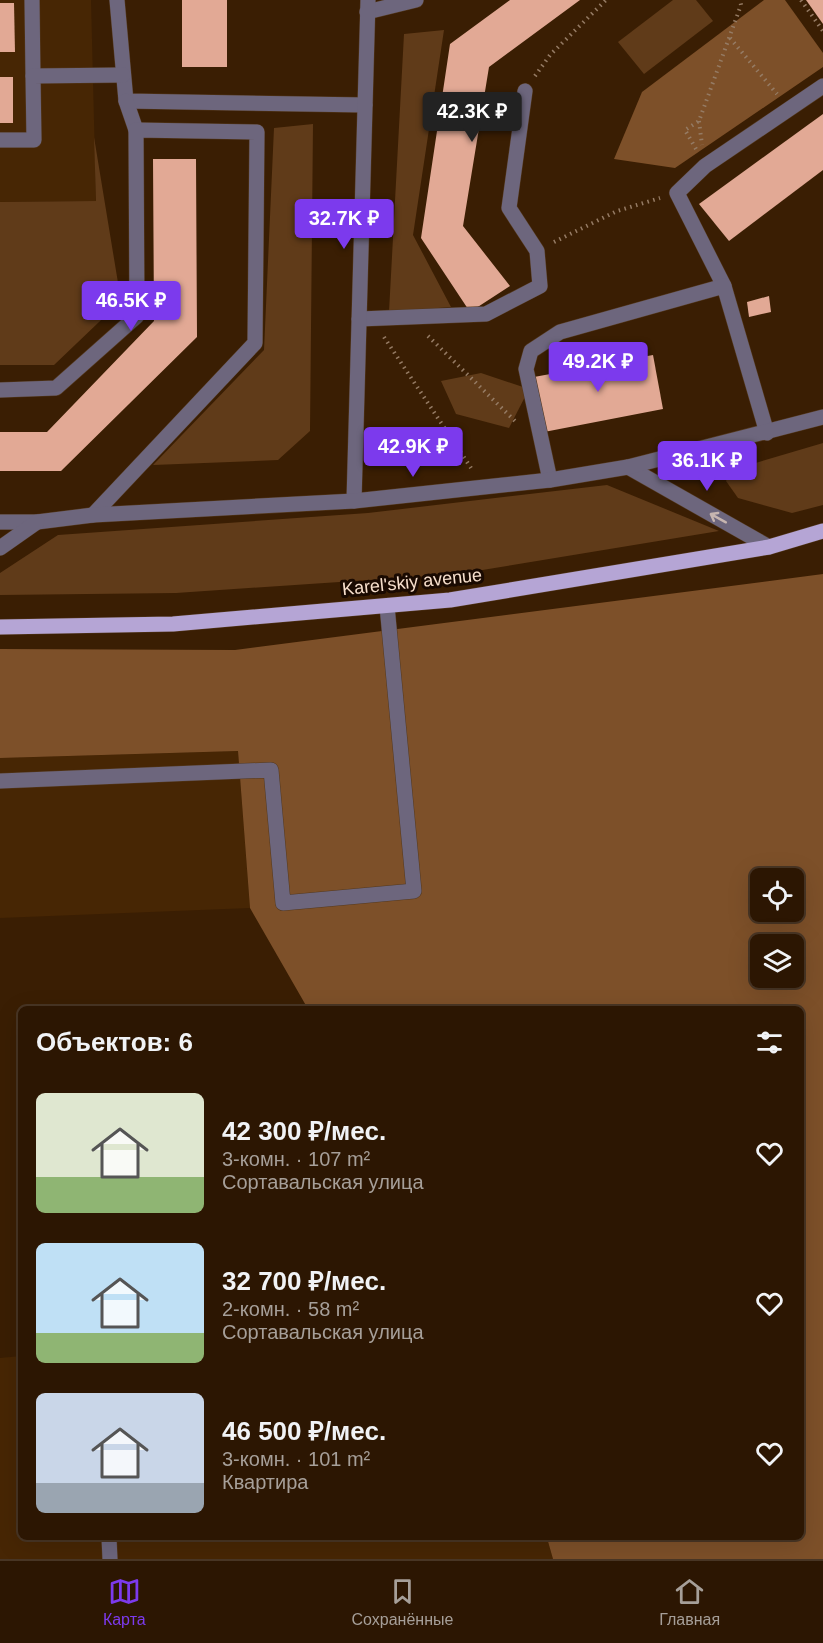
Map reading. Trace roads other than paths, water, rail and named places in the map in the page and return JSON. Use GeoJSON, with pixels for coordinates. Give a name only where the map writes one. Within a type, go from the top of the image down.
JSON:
{"type":"FeatureCollection","features":[{"type":"Feature","properties":{"kind":"main road","name":"Karel'skiy avenue"},"geometry":{"type":"LineString","coordinates":[[0,627],[173,624],[450,600],[769,547],[823,531]]}},
{"type":"Feature","properties":{"kind":"street"},"geometry":{"type":"LineString","coordinates":[[0,140],[34,140],[33,0]]}},
{"type":"Feature","properties":{"kind":"street"},"geometry":{"type":"LineString","coordinates":[[0,390],[56,388],[137,316],[136,130],[126,101],[117,0]]}},
{"type":"Feature","properties":{"kind":"street"},"geometry":{"type":"LineString","coordinates":[[354,501],[365,319],[365,105],[368,6],[416,0]]}},
{"type":"Feature","properties":{"kind":"street"},"geometry":{"type":"LineString","coordinates":[[33,76],[123,75]]}},
{"type":"Feature","properties":{"kind":"street"},"geometry":{"type":"LineString","coordinates":[[767,433],[724,286],[677,193],[705,166],[823,86]]}},
{"type":"Feature","properties":{"kind":"street"},"geometry":{"type":"LineString","coordinates":[[365,319],[411,319],[486,314],[540,286],[537,251],[509,208],[525,91]]}},
{"type":"Feature","properties":{"kind":"street"},"geometry":{"type":"LineString","coordinates":[[126,101],[365,105]]}},
{"type":"Feature","properties":{"kind":"street"},"geometry":{"type":"LineString","coordinates":[[93,515],[255,343],[257,132],[136,130]]}},
{"type":"Feature","properties":{"kind":"street"},"geometry":{"type":"LineString","coordinates":[[550,480],[541,447],[526,369],[531,351],[560,332],[724,286]]}},
{"type":"Feature","properties":{"kind":"street"},"geometry":{"type":"LineString","coordinates":[[0,522],[38,522],[93,515],[354,501],[550,480],[628,467],[823,417]]}},
{"type":"Feature","properties":{"kind":"street"},"geometry":{"type":"LineString","coordinates":[[628,467],[769,547]]}},
{"type":"Feature","properties":{"kind":"street"},"geometry":{"type":"LineString","coordinates":[[0,548],[38,522]]}},
{"type":"Feature","properties":{"kind":"street"},"geometry":{"type":"LineString","coordinates":[[0,781],[271,770],[283,903],[414,891],[387,606]]}},
{"type":"Feature","properties":{"kind":"street"},"geometry":{"type":"LineString","coordinates":[[109,1540],[110,1559]]}}]}
